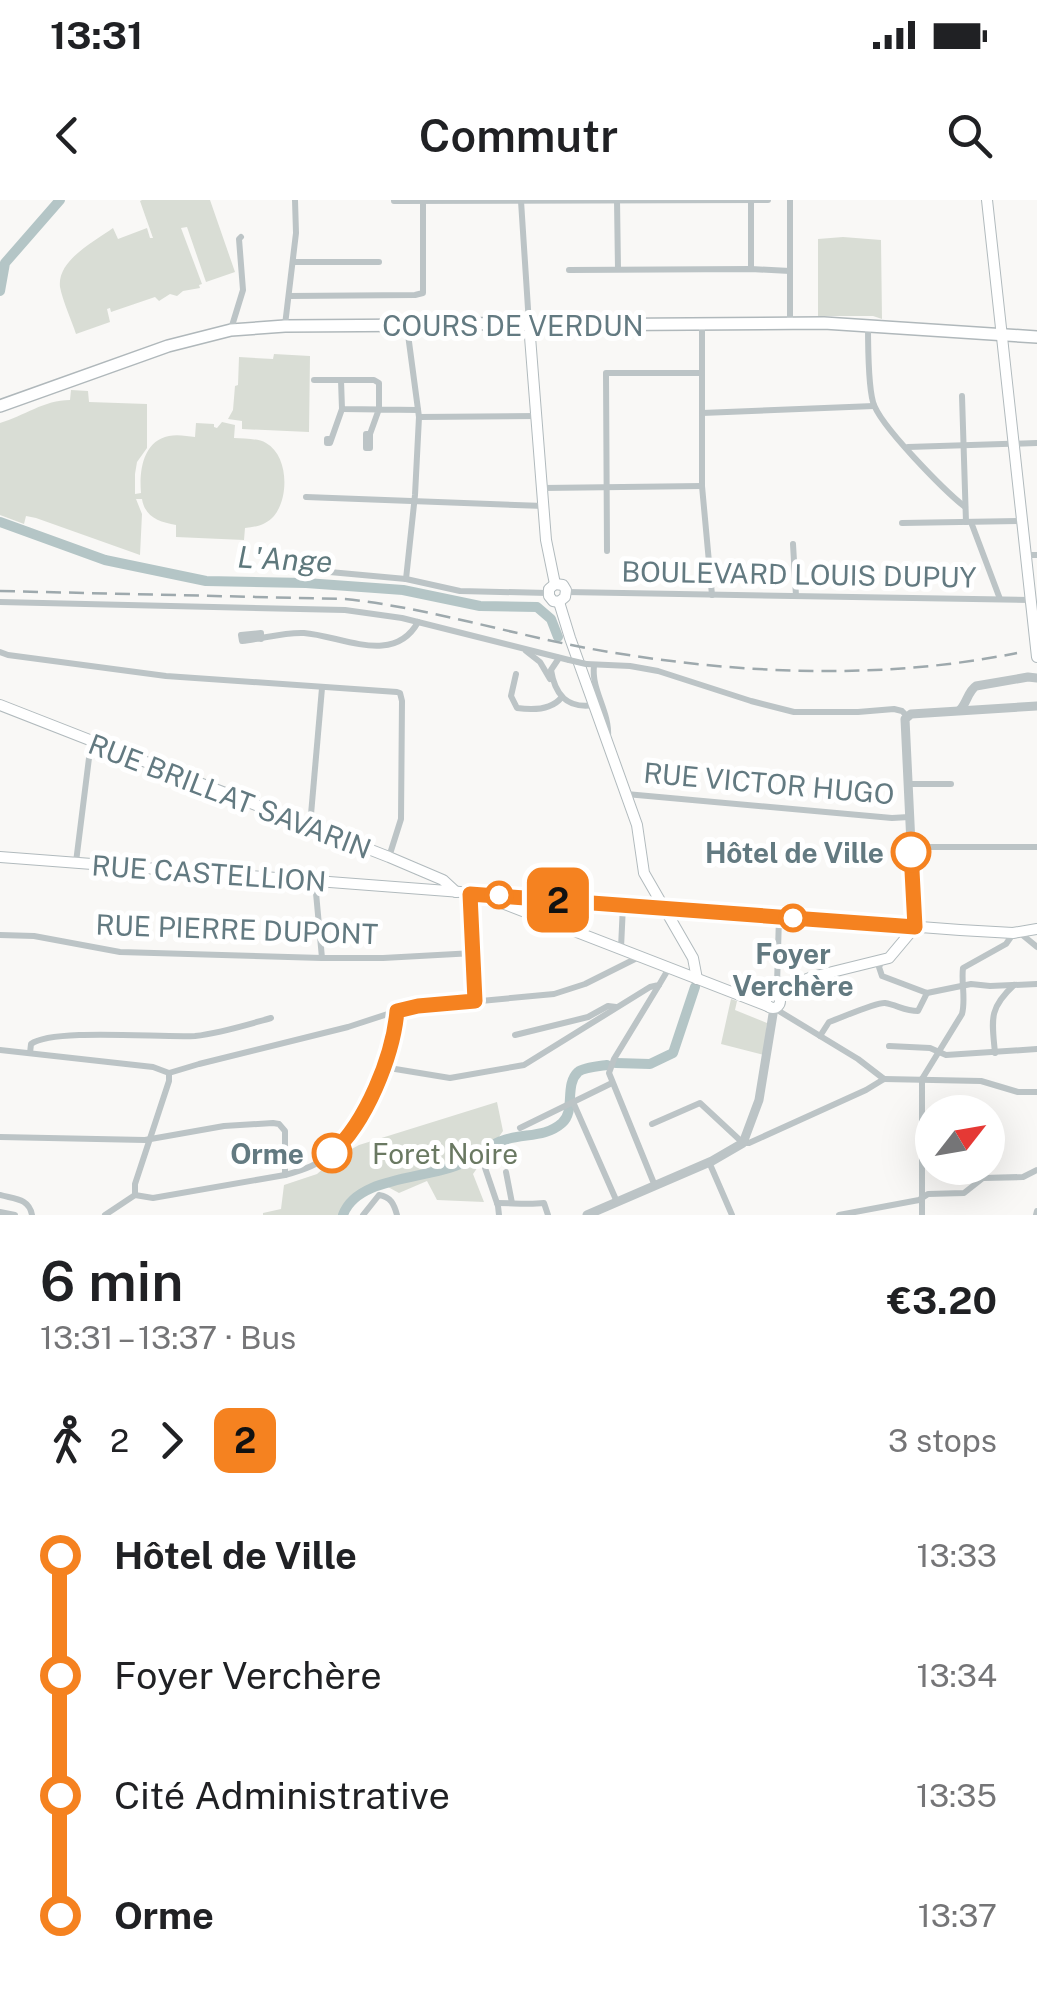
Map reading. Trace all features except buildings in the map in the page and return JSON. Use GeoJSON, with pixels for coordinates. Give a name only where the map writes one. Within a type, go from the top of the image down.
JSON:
{"type":"FeatureCollection","features":[{"type":"Feature","properties":{"kind":"main road"},"geometry":{"type":"LineString","coordinates":[[987,200],[1022,521],[1032,555],[1031,600],[1037,657]]}},
{"type":"Feature","properties":{"kind":"main road","name":"COURS DE VERDUN"},"geometry":{"type":"LineString","coordinates":[[0,406],[168,346],[231,330],[285,326],[790,322],[1037,337]]}},
{"type":"Feature","properties":{"kind":"main road"},"geometry":{"type":"LineString","coordinates":[[529,324],[553,601],[563,597],[594,705],[640,838],[644,873],[693,958],[697,980]]}},
{"type":"Feature","properties":{"kind":"main road","name":"RUE BRILLAT SAVARIN"},"geometry":{"type":"LineString","coordinates":[[0,706],[443,880],[456,892]]}},
{"type":"Feature","properties":{"kind":"main road","name":"RUE CASTELLION"},"geometry":{"type":"LineString","coordinates":[[0,857],[474,894]]}},
{"type":"Feature","properties":{"kind":"main road"},"geometry":{"type":"LineString","coordinates":[[474,894],[915,927],[1016,933],[1037,929]]}},
{"type":"Feature","properties":{"kind":"main road"},"geometry":{"type":"LineString","coordinates":[[474,894],[772,1008],[780,1003],[777,991]]}},
{"type":"Feature","properties":{"kind":"main road"},"geometry":{"type":"LineString","coordinates":[[749,999],[812,977],[889,958],[915,927]]}},
{"type":"Feature","properties":{"kind":"street"},"geometry":{"type":"LineString","coordinates":[[285,326],[294,262],[295,200]]}},
{"type":"Feature","properties":{"kind":"street"},"geometry":{"type":"LineString","coordinates":[[289,296],[424,292],[424,200]]}},
{"type":"Feature","properties":{"kind":"street"},"geometry":{"type":"LineString","coordinates":[[521,200],[529,324]]}},
{"type":"Feature","properties":{"kind":"street"},"geometry":{"type":"LineString","coordinates":[[617,200],[618,270]]}},
{"type":"Feature","properties":{"kind":"street"},"geometry":{"type":"LineString","coordinates":[[751,200],[751,268]]}},
{"type":"Feature","properties":{"kind":"street"},"geometry":{"type":"LineString","coordinates":[[394,201],[768,200]]}},
{"type":"Feature","properties":{"kind":"street"},"geometry":{"type":"LineString","coordinates":[[790,200],[790,322]]}},
{"type":"Feature","properties":{"kind":"street"},"geometry":{"type":"LineString","coordinates":[[231,330],[243,290],[241,237]]}},
{"type":"Feature","properties":{"kind":"street"},"geometry":{"type":"LineString","coordinates":[[294,262],[379,262]]}},
{"type":"Feature","properties":{"kind":"street"},"geometry":{"type":"LineString","coordinates":[[569,270],[790,271]]}},
{"type":"Feature","properties":{"kind":"street"},"geometry":{"type":"LineString","coordinates":[[702,323],[702,486],[712,595]]}},
{"type":"Feature","properties":{"kind":"street"},"geometry":{"type":"LineString","coordinates":[[868,324],[874,406],[884,423],[965,506]]}},
{"type":"Feature","properties":{"kind":"street"},"geometry":{"type":"LineString","coordinates":[[406,326],[419,414],[406,578]]}},
{"type":"Feature","properties":{"kind":"street"},"geometry":{"type":"LineString","coordinates":[[608,550],[606,373],[702,373]]}},
{"type":"Feature","properties":{"kind":"street"},"geometry":{"type":"LineString","coordinates":[[314,380],[378,382],[380,408],[370,434]]}},
{"type":"Feature","properties":{"kind":"street"},"geometry":{"type":"LineString","coordinates":[[330,438],[342,409],[341,380]]}},
{"type":"Feature","properties":{"kind":"street"},"geometry":{"type":"LineString","coordinates":[[962,396],[965,506],[1000,599]]}},
{"type":"Feature","properties":{"kind":"street"},"geometry":{"type":"LineString","coordinates":[[702,413],[874,406]]}},
{"type":"Feature","properties":{"kind":"street"},"geometry":{"type":"LineString","coordinates":[[342,409],[537,416]]}},
{"type":"Feature","properties":{"kind":"street"},"geometry":{"type":"LineString","coordinates":[[906,447],[1037,444]]}},
{"type":"Feature","properties":{"kind":"street"},"geometry":{"type":"LineString","coordinates":[[542,488],[702,486]]}},
{"type":"Feature","properties":{"kind":"street"},"geometry":{"type":"LineString","coordinates":[[306,497],[544,506]]}},
{"type":"Feature","properties":{"kind":"street"},"geometry":{"type":"LineString","coordinates":[[902,523],[1022,521]]}},
{"type":"Feature","properties":{"kind":"street"},"geometry":{"type":"LineString","coordinates":[[794,544],[796,596]]}},
{"type":"Feature","properties":{"kind":"street"},"geometry":{"type":"LineString","coordinates":[[286,568],[406,578],[460,591],[551,588]]}},
{"type":"Feature","properties":{"kind":"street","name":"BOULEVARD LOUIS DUPUY"},"geometry":{"type":"LineString","coordinates":[[563,597],[1031,600]]}},
{"type":"Feature","properties":{"kind":"street"},"geometry":{"type":"LineString","coordinates":[[0,602],[356,611],[418,622],[590,665],[643,668],[794,712],[894,709],[907,716]]}},
{"type":"Feature","properties":{"kind":"street"},"geometry":{"type":"LineString","coordinates":[[262,638],[296,633],[354,644],[393,645],[406,639],[418,622]]}},
{"type":"Feature","properties":{"kind":"street"},"geometry":{"type":"LineString","coordinates":[[521,647],[540,662],[561,698],[582,706],[594,705]]}},
{"type":"Feature","properties":{"kind":"street"},"geometry":{"type":"LineString","coordinates":[[0,652],[166,676],[400,694],[401,819],[389,858]]}},
{"type":"Feature","properties":{"kind":"street"},"geometry":{"type":"LineString","coordinates":[[548,674],[547,664],[556,657]]}},
{"type":"Feature","properties":{"kind":"street"},"geometry":{"type":"LineString","coordinates":[[553,684],[556,657]]}},
{"type":"Feature","properties":{"kind":"street"},"geometry":{"type":"LineString","coordinates":[[590,665],[608,722],[608,741]]}},
{"type":"Feature","properties":{"kind":"street"},"geometry":{"type":"LineString","coordinates":[[516,674],[511,696],[517,708],[548,706],[561,698]]}},
{"type":"Feature","properties":{"kind":"street"},"geometry":{"type":"LineString","coordinates":[[958,711],[976,686],[1037,678]]}},
{"type":"Feature","properties":{"kind":"street"},"geometry":{"type":"LineString","coordinates":[[310,828],[322,688]]}},
{"type":"Feature","properties":{"kind":"street"},"geometry":{"type":"LineString","coordinates":[[915,927],[904,722],[907,716],[1037,706]]}},
{"type":"Feature","properties":{"kind":"street"},"geometry":{"type":"LineString","coordinates":[[76,863],[91,742]]}},
{"type":"Feature","properties":{"kind":"street"},"geometry":{"type":"LineString","coordinates":[[908,784],[951,784]]}},
{"type":"Feature","properties":{"kind":"street","name":"RUE VICTOR HUGO"},"geometry":{"type":"LineString","coordinates":[[626,794],[892,818],[909,816]]}},
{"type":"Feature","properties":{"kind":"street"},"geometry":{"type":"LineString","coordinates":[[911,846],[1037,847]]}},
{"type":"Feature","properties":{"kind":"street"},"geometry":{"type":"LineString","coordinates":[[315,882],[322,958]]}},
{"type":"Feature","properties":{"kind":"street"},"geometry":{"type":"LineString","coordinates":[[474,894],[475,1001]]}},
{"type":"Feature","properties":{"kind":"street"},"geometry":{"type":"LineString","coordinates":[[621,950],[623,905]]}},
{"type":"Feature","properties":{"kind":"street"},"geometry":{"type":"LineString","coordinates":[[777,991],[779,916]]}},
{"type":"Feature","properties":{"kind":"street"},"geometry":{"type":"LineString","coordinates":[[922,1215],[923,1077],[962,1014],[964,968],[1006,944],[1016,933],[1037,947]]}},
{"type":"Feature","properties":{"kind":"street","name":"RUE PIERRE DUPONT"},"geometry":{"type":"LineString","coordinates":[[0,935],[34,936],[120,952],[322,958],[474,954]]}},
{"type":"Feature","properties":{"kind":"street"},"geometry":{"type":"LineString","coordinates":[[0,1050],[153,1067],[169,1074],[418,1006],[554,994],[585,984],[639,956]]}},
{"type":"Feature","properties":{"kind":"street"},"geometry":{"type":"LineString","coordinates":[[883,960],[882,976],[927,994],[962,986],[1037,984]]}},
{"type":"Feature","properties":{"kind":"street"},"geometry":{"type":"LineString","coordinates":[[655,1186],[610,1070],[669,968]]}},
{"type":"Feature","properties":{"kind":"street"},"geometry":{"type":"LineString","coordinates":[[383,1067],[450,1078],[524,1065],[659,984]]}},
{"type":"Feature","properties":{"kind":"street"},"geometry":{"type":"LineString","coordinates":[[995,1053],[993,1013],[1014,984]]}},
{"type":"Feature","properties":{"kind":"street"},"geometry":{"type":"LineString","coordinates":[[820,1036],[829,1022],[876,1004],[918,1011],[927,994]]}},
{"type":"Feature","properties":{"kind":"street"},"geometry":{"type":"LineString","coordinates":[[515,1036],[588,1016],[608,1006],[617,1007]]}},
{"type":"Feature","properties":{"kind":"street"},"geometry":{"type":"LineString","coordinates":[[743,1144],[758,1100],[772,1008],[884,1079]]}},
{"type":"Feature","properties":{"kind":"street"},"geometry":{"type":"LineString","coordinates":[[105,1215],[134,1195],[153,1198],[286,1174],[321,1162],[358,1123],[383,1067],[397,1011]]}},
{"type":"Feature","properties":{"kind":"street"},"geometry":{"type":"LineString","coordinates":[[30,1053],[31,1044],[38,1039],[209,1034],[271,1018]]}},
{"type":"Feature","properties":{"kind":"street"},"geometry":{"type":"LineString","coordinates":[[889,1046],[930,1048],[946,1055],[1037,1049]]}},
{"type":"Feature","properties":{"kind":"street"},"geometry":{"type":"LineString","coordinates":[[134,1195],[169,1074]]}},
{"type":"Feature","properties":{"kind":"street"},"geometry":{"type":"LineString","coordinates":[[587,1215],[884,1079],[981,1081],[1018,1092],[1037,1092]]}},
{"type":"Feature","properties":{"kind":"street"},"geometry":{"type":"LineString","coordinates":[[520,1128],[612,1083]]}},
{"type":"Feature","properties":{"kind":"street"},"geometry":{"type":"LineString","coordinates":[[573,1102],[616,1202]]}},
{"type":"Feature","properties":{"kind":"street"},"geometry":{"type":"LineString","coordinates":[[652,1124],[700,1103],[743,1144]]}},
{"type":"Feature","properties":{"kind":"street"},"geometry":{"type":"LineString","coordinates":[[0,1137],[150,1139],[224,1126],[279,1124],[286,1136],[286,1174]]}},
{"type":"Feature","properties":{"kind":"street"},"geometry":{"type":"LineString","coordinates":[[482,1159],[499,1215]]}},
{"type":"Feature","properties":{"kind":"street"},"geometry":{"type":"LineString","coordinates":[[709,1162],[732,1215]]}},
{"type":"Feature","properties":{"kind":"street"},"geometry":{"type":"LineString","coordinates":[[839,1215],[928,1194],[964,1193],[984,1178],[1023,1177],[1037,1170]]}},
{"type":"Feature","properties":{"kind":"street"},"geometry":{"type":"LineString","coordinates":[[506,1172],[512,1203]]}},
{"type":"Feature","properties":{"kind":"street"},"geometry":{"type":"LineString","coordinates":[[363,1215],[379,1194],[394,1204],[397,1215]]}},
{"type":"Feature","properties":{"kind":"street"},"geometry":{"type":"LineString","coordinates":[[0,1195],[24,1202],[32,1215]]}},
{"type":"Feature","properties":{"kind":"street"},"geometry":{"type":"LineString","coordinates":[[497,1203],[544,1203],[548,1215]]}},
{"type":"Feature","properties":{"kind":"street"},"geometry":{"type":"LineString","coordinates":[[0,1212],[15,1215]]}},
{"type":"Feature","properties":{"kind":"green space"},"geometry":{"type":"Polygon","coordinates":[[[142,200],[210,200],[235,272],[206,282],[187,227],[181,228],[202,284],[200,288],[177,296],[170,294],[159,301],[155,297],[111,312],[107,309],[110,322],[76,334],[60,287],[64,268],[113,228],[118,239],[147,228],[153,238],[142,200]]]}},
{"type":"Feature","properties":{"kind":"green space"},"geometry":{"type":"Polygon","coordinates":[[[818,239],[881,240],[882,319],[818,316],[818,239]]]}},
{"type":"Feature","properties":{"kind":"green space"},"geometry":{"type":"Polygon","coordinates":[[[274,354],[310,356],[309,432],[242,429],[242,421],[228,419],[238,385],[239,357],[273,359],[274,354]]]}},
{"type":"Feature","properties":{"kind":"green space"},"geometry":{"type":"Polygon","coordinates":[[[71,390],[88,391],[89,402],[147,404],[147,448],[137,462],[135,494],[141,493],[142,467],[153,444],[172,435],[195,437],[196,423],[214,424],[217,428],[222,422],[235,425],[234,438],[263,441],[274,449],[284,478],[279,508],[268,522],[245,528],[244,540],[176,537],[176,525],[154,518],[142,499],[136,499],[142,514],[140,555],[36,518],[26,516],[24,524],[0,515],[0,423],[43,405],[70,400],[71,390]]]}},
{"type":"Feature","properties":{"kind":"green space"},"geometry":{"type":"Polygon","coordinates":[[[731,999],[737,1001],[735,1010],[767,1023],[764,1055],[721,1044],[731,999]]]}},
{"type":"Feature","properties":{"kind":"green space","name":"Foret Noire"},"geometry":{"type":"Polygon","coordinates":[[[497,1102],[503,1131],[473,1174],[484,1202],[437,1200],[427,1181],[399,1193],[388,1187],[368,1193],[353,1203],[346,1215],[263,1215],[281,1209],[284,1185],[317,1174],[359,1145],[497,1102]]]}},
{"type":"Feature","properties":{"kind":"waterway"},"geometry":{"type":"LineString","coordinates":[[0,291],[5,263],[60,200]]}},
{"type":"Feature","properties":{"kind":"waterway","name":"L'Ange"},"geometry":{"type":"LineString","coordinates":[[0,522],[105,560],[206,581],[403,590],[480,606],[537,607],[551,619],[558,637]]}},
{"type":"Feature","properties":{"kind":"waterway","name":"L'Ange"},"geometry":{"type":"LineString","coordinates":[[616,1063],[650,1064],[673,1053],[695,987]]}},
{"type":"Feature","properties":{"kind":"waterway","name":"L'Ange"},"geometry":{"type":"LineString","coordinates":[[343,1215],[351,1202],[378,1185],[450,1168],[499,1142],[555,1128],[566,1118],[578,1072],[607,1065]]}},
{"type":"Feature","properties":{"kind":"railway"},"geometry":{"type":"LineString","coordinates":[[0,591],[345,599],[408,608],[592,649],[751,669],[912,668],[1017,653]]}},
{"type":"Feature","properties":{"kind":"bus line","name":"2"},"geometry":{"type":"LineString","coordinates":[[332,1153],[358,1123],[382,1071],[397,1011],[475,1001],[470,894],[915,927],[911,852]]}},
{"type":"Feature","properties":{"kind":"place","name":"Hôtel de Ville"},"geometry":{"type":"Point","coordinates":[911,852]}},
{"type":"Feature","properties":{"kind":"place","name":"Foyer Verchère"},"geometry":{"type":"Point","coordinates":[793,918]}},
{"type":"Feature","properties":{"kind":"place","name":"Orme"},"geometry":{"type":"Point","coordinates":[332,1153]}}]}
